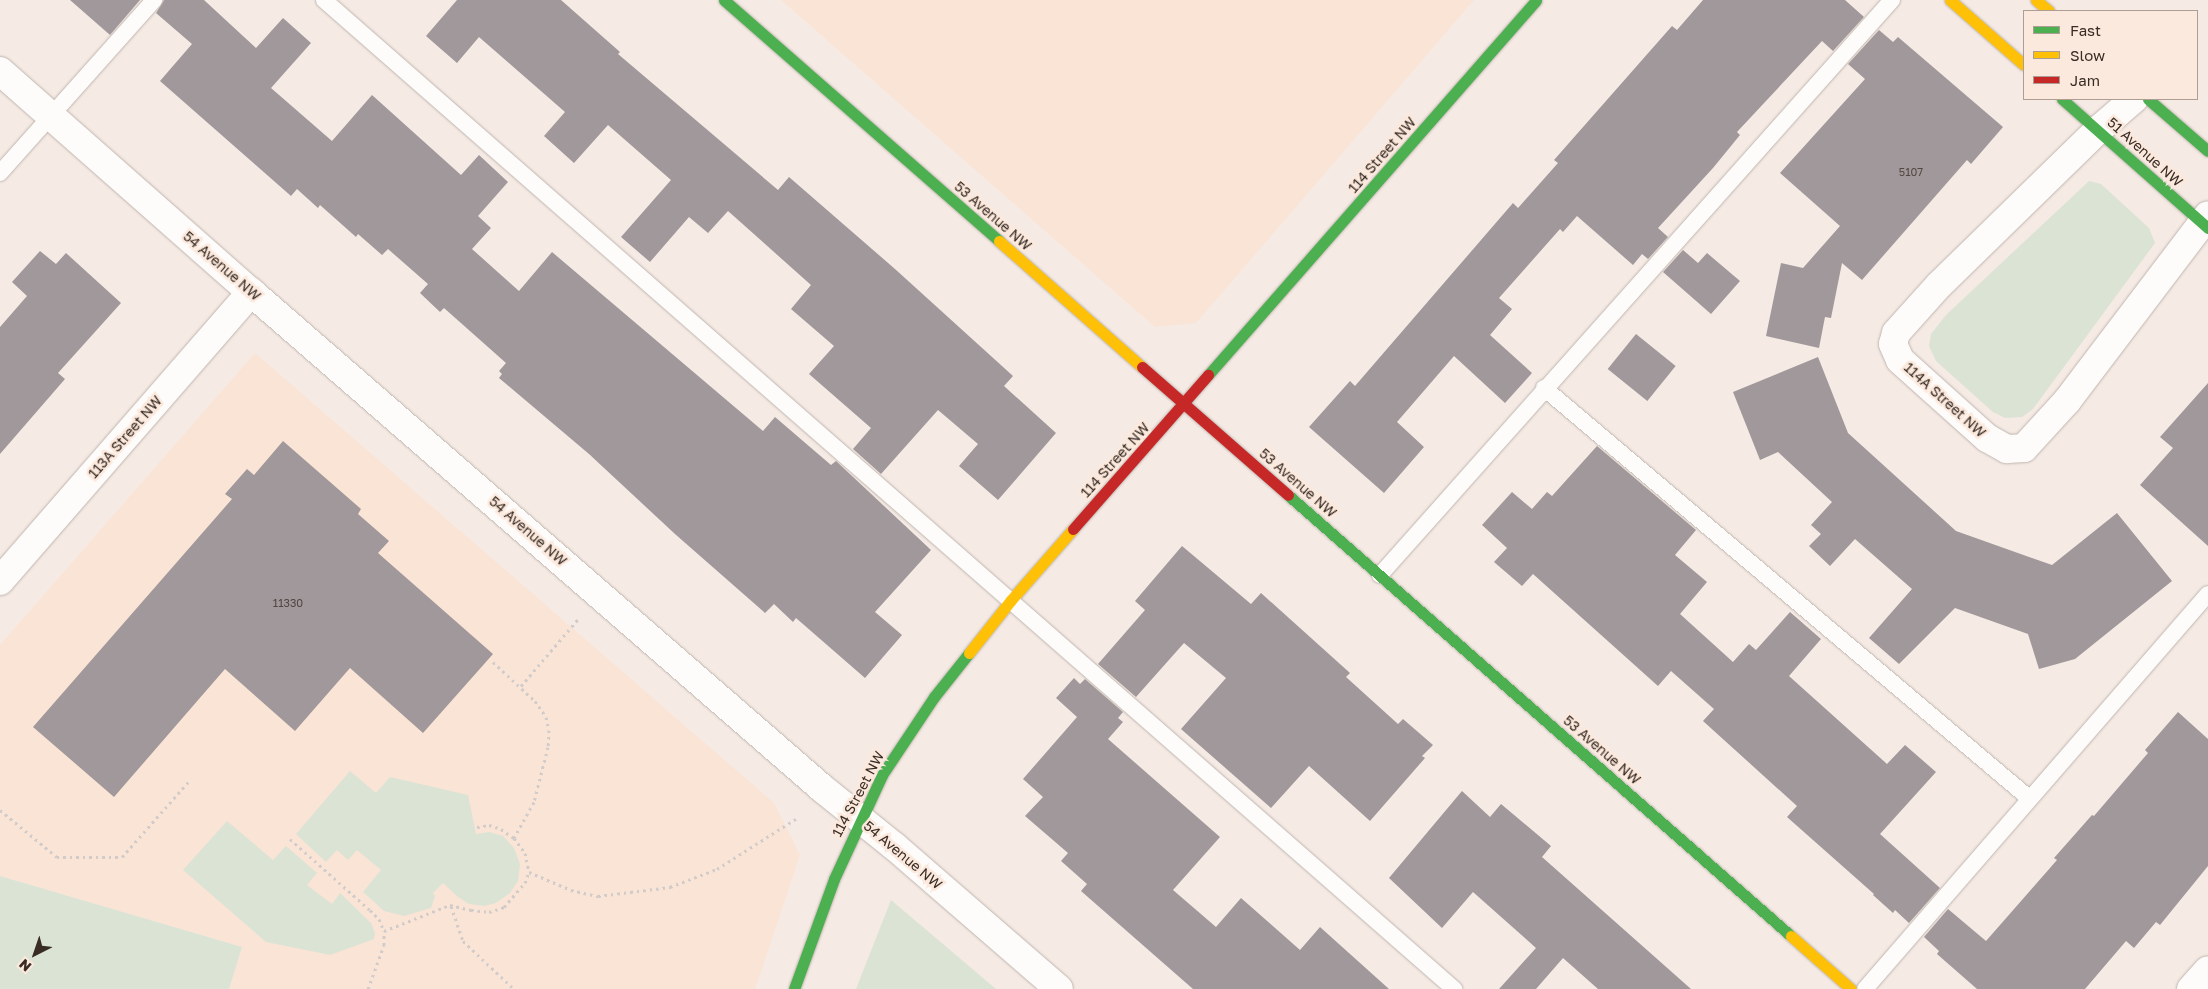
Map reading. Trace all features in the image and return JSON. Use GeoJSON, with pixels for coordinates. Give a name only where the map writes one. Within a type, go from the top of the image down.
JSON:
{"type":"FeatureCollection","features":[{"type":"Feature","properties":{"kind":"street","name":"53 Avenue NW"},"geometry":{"type":"LineString","coordinates":[[724,0],[1851,989]]}},
{"type":"Feature","properties":{"kind":"street","name":"114 Street NW"},"geometry":{"type":"LineString","coordinates":[[794,989],[834,879],[882,775],[934,697],[1011,600],[1536,0]]}},
{"type":"Feature","properties":{"kind":"street"},"geometry":{"type":"LineString","coordinates":[[1950,0],[2023,64]]}},
{"type":"Feature","properties":{"kind":"street"},"geometry":{"type":"LineString","coordinates":[[2036,0],[2048,10]]}},
{"type":"Feature","properties":{"kind":"street","name":"54 Avenue NW"},"geometry":{"type":"LineString","coordinates":[[0,71],[251,292],[823,789],[861,819],[1059,989]]}},
{"type":"Feature","properties":{"kind":"street","name":"51 Avenue NW"},"geometry":{"type":"LineString","coordinates":[[2063,100],[2206,222]]}},
{"type":"Feature","properties":{"kind":"street","name":"114A Street NW"},"geometry":{"type":"LineString","coordinates":[[2133,100],[2098,130],[1939,284],[1896,333],[1893,344],[1900,360],[1987,438],[2007,449],[2024,448],[2067,401],[2206,222]]}},
{"type":"Feature","properties":{"kind":"street"},"geometry":{"type":"LineString","coordinates":[[2149,100],[2208,151]]}},
{"type":"Feature","properties":{"kind":"street","name":"113A Street NW"},"geometry":{"type":"LineString","coordinates":[[0,581],[251,292]]}},
{"type":"Feature","properties":{"kind":"street"},"geometry":{"type":"LineString","coordinates":[[2191,989],[2208,970]]}},
{"type":"Feature","properties":{"kind":"lane"},"geometry":{"type":"LineString","coordinates":[[0,173],[154,0]]}},
{"type":"Feature","properties":{"kind":"lane"},"geometry":{"type":"LineString","coordinates":[[324,0],[1454,989]]}},
{"type":"Feature","properties":{"kind":"lane"},"geometry":{"type":"LineString","coordinates":[[1380,575],[1544,388],[1892,0]]}},
{"type":"Feature","properties":{"kind":"lane"},"geometry":{"type":"LineString","coordinates":[[1544,388],[2030,800]]}},
{"type":"Feature","properties":{"kind":"lane"},"geometry":{"type":"LineString","coordinates":[[1865,989],[2208,594]]}},
{"type":"Feature","properties":{"kind":"path"},"geometry":{"type":"LineString","coordinates":[[520,686],[600,594]]}},
{"type":"Feature","properties":{"kind":"path"},"geometry":{"type":"LineString","coordinates":[[493,662],[536,701],[546,717],[549,730],[548,747],[534,802],[514,838]]}},
{"type":"Feature","properties":{"kind":"path"},"geometry":{"type":"LineString","coordinates":[[0,810],[57,857],[122,857],[191,779]]}},
{"type":"Feature","properties":{"kind":"path"},"geometry":{"type":"LineString","coordinates":[[529,872],[571,890],[598,896],[670,887],[717,869],[797,818]]}},
{"type":"Feature","properties":{"kind":"path"},"geometry":{"type":"LineString","coordinates":[[384,931],[450,905],[489,912],[504,907],[520,890],[529,872],[524,852],[514,838],[502,829],[489,825],[477,827]]}},
{"type":"Feature","properties":{"kind":"path"},"geometry":{"type":"LineString","coordinates":[[290,839],[379,920],[384,931],[384,945],[368,989]]}},
{"type":"Feature","properties":{"kind":"path"},"geometry":{"type":"LineString","coordinates":[[450,905],[463,941],[514,989]]}},
{"type":"Feature","properties":{"kind":"shaded area"},"geometry":{"type":"Polygon","coordinates":[[[781,0],[1474,0],[1196,323],[1155,327],[781,0]]]}},
{"type":"Feature","properties":{"kind":"shaded area"},"geometry":{"type":"Polygon","coordinates":[[[2089,181],[2101,184],[2149,228],[2155,243],[2033,409],[2022,417],[2005,418],[1993,412],[1936,361],[1929,346],[1931,334],[1946,315],[2089,181]]]}},
{"type":"Feature","properties":{"kind":"shaded area"},"geometry":{"type":"Polygon","coordinates":[[[255,353],[774,803],[800,855],[755,989],[229,989],[242,947],[0,876],[0,645],[255,353]]]}},
{"type":"Feature","properties":{"kind":"shaded area"},"geometry":{"type":"Polygon","coordinates":[[[350,771],[376,793],[390,777],[468,795],[476,834],[489,832],[503,836],[514,848],[520,864],[518,881],[510,893],[496,903],[484,906],[469,904],[443,883],[433,893],[435,896],[431,908],[404,916],[384,911],[363,892],[381,870],[357,850],[348,860],[337,850],[326,862],[296,834],[350,771]]]}},
{"type":"Feature","properties":{"kind":"shaded area"},"geometry":{"type":"Polygon","coordinates":[[[227,821],[273,860],[286,846],[317,873],[307,885],[332,904],[340,893],[371,923],[375,933],[374,939],[330,955],[266,942],[183,870],[227,821]]]}},
{"type":"Feature","properties":{"kind":"shaded area"},"geometry":{"type":"Polygon","coordinates":[[[0,876],[242,947],[229,989],[0,989],[0,876]]]}},
{"type":"Feature","properties":{"kind":"shaded area"},"geometry":{"type":"Polygon","coordinates":[[[891,900],[996,989],[856,989],[891,900]]]}},
{"type":"Feature","properties":{"kind":"building"},"geometry":{"type":"Polygon","coordinates":[[[70,0],[140,0],[110,35],[70,0]]]}},
{"type":"Feature","properties":{"kind":"building"},"geometry":{"type":"Polygon","coordinates":[[[164,0],[204,0],[256,48],[283,18],[311,43],[271,88],[332,141],[372,95],[461,175],[479,155],[508,182],[478,216],[491,228],[472,249],[519,291],[552,252],[763,431],[775,417],[831,465],[836,461],[931,550],[875,612],[902,635],[865,678],[796,618],[793,622],[774,604],[765,613],[675,534],[589,454],[499,378],[502,374],[499,371],[506,363],[444,308],[440,312],[420,293],[428,284],[388,249],[382,255],[358,234],[356,237],[320,205],[318,208],[297,189],[291,196],[160,81],[192,44],[156,13],[164,0]]]}},
{"type":"Feature","properties":{"kind":"building"},"geometry":{"type":"Polygon","coordinates":[[[457,0],[561,0],[620,52],[618,54],[778,190],[789,177],[895,269],[1013,376],[1004,386],[1056,433],[998,500],[959,466],[978,444],[938,410],[881,474],[853,449],[871,428],[809,374],[834,346],[791,309],[811,285],[728,211],[708,233],[689,217],[650,262],[621,237],[671,180],[608,125],[574,163],[544,136],[565,112],[479,37],[457,63],[426,36],[457,0]]]}},
{"type":"Feature","properties":{"kind":"building"},"geometry":{"type":"Polygon","coordinates":[[[1703,0],[1845,0],[1864,17],[1833,51],[1822,41],[1737,132],[1740,135],[1713,168],[1658,228],[1668,237],[1648,259],[1642,254],[1633,265],[1577,216],[1563,232],[1560,229],[1499,298],[1512,309],[1490,335],[1532,373],[1505,403],[1454,356],[1397,422],[1424,447],[1384,493],[1309,427],[1350,381],[1355,386],[1513,203],[1518,208],[1558,163],[1554,160],[1672,26],[1677,30],[1703,0]]]}},
{"type":"Feature","properties":{"kind":"building"},"geometry":{"type":"Polygon","coordinates":[[[1879,30],[1893,42],[1898,37],[2003,127],[1971,164],[1967,160],[1862,280],[1842,263],[1831,318],[1825,317],[1819,348],[1766,336],[1781,263],[1803,268],[1840,226],[1780,173],[1865,79],[1848,64],[1879,30]]]}},
{"type":"Feature","properties":{"kind":"building"},"geometry":{"type":"Polygon","coordinates":[[[1683,250],[1698,263],[1707,253],[1740,281],[1711,314],[1663,272],[1683,250]]]}},
{"type":"Feature","properties":{"kind":"building"},"geometry":{"type":"Polygon","coordinates":[[[40,251],[56,264],[66,253],[121,303],[58,373],[65,379],[0,454],[0,327],[27,296],[12,282],[40,251]]]}},
{"type":"Feature","properties":{"kind":"building"},"geometry":{"type":"Polygon","coordinates":[[[1636,334],[1676,366],[1647,401],[1608,369],[1636,334]]]}},
{"type":"Feature","properties":{"kind":"building"},"geometry":{"type":"Polygon","coordinates":[[[1818,357],[1848,433],[1956,531],[2052,565],[2117,513],[2172,581],[2075,659],[2039,669],[2028,634],[1955,608],[1899,664],[1869,638],[1912,589],[1855,539],[1830,566],[1809,546],[1821,534],[1811,525],[1832,502],[1778,452],[1760,460],[1733,392],[1818,357]]]}},
{"type":"Feature","properties":{"kind":"building"},"geometry":{"type":"Polygon","coordinates":[[[2208,383],[2208,546],[2140,485],[2173,448],[2160,437],[2208,383]]]}},
{"type":"Feature","properties":{"kind":"building"},"geometry":{"type":"Polygon","coordinates":[[[283,441],[361,509],[358,514],[389,541],[378,553],[493,654],[423,733],[350,668],[295,731],[225,669],[114,797],[33,727],[232,499],[225,494],[247,469],[254,475],[283,441]]]}},
{"type":"Feature","properties":{"kind":"building"},"geometry":{"type":"Polygon","coordinates":[[[1597,446],[1696,530],[1675,555],[1707,582],[1680,614],[1733,662],[1749,644],[1756,650],[1790,612],[1821,639],[1789,676],[1887,764],[1905,745],[1936,772],[1880,834],[1940,888],[1909,923],[1895,910],[1893,913],[1787,817],[1797,806],[1703,721],[1714,709],[1671,671],[1658,686],[1533,574],[1522,586],[1494,562],[1507,548],[1482,525],[1512,492],[1532,509],[1547,492],[1552,496],[1597,446]]]}},
{"type":"Feature","properties":{"kind":"building"},"geometry":{"type":"Polygon","coordinates":[[[1182,546],[1251,604],[1261,593],[1350,673],[1346,677],[1398,724],[1403,719],[1433,745],[1422,756],[1425,758],[1370,821],[1309,766],[1271,808],[1181,729],[1226,678],[1184,643],[1136,697],[1098,664],[1145,610],[1135,601],[1182,546]]]}},
{"type":"Feature","properties":{"kind":"building"},"geometry":{"type":"Polygon","coordinates":[[[1074,678],[1080,684],[1085,679],[1123,712],[1118,718],[1123,722],[1108,739],[1220,837],[1173,890],[1216,927],[1241,898],[1300,950],[1320,927],[1389,989],[1193,989],[1081,891],[1087,884],[1061,861],[1068,853],[1025,816],[1043,797],[1023,779],[1077,717],[1056,698],[1074,678]]]}},
{"type":"Feature","properties":{"kind":"building"},"geometry":{"type":"Polygon","coordinates":[[[2178,712],[2208,739],[2208,866],[2160,925],[2156,922],[2134,948],[2126,941],[2085,989],[1977,989],[1937,954],[1939,951],[1924,937],[1948,909],[1986,941],[2057,860],[2054,858],[2092,815],[2094,816],[2148,753],[2145,750],[2178,712]]]}},
{"type":"Feature","properties":{"kind":"building"},"geometry":{"type":"Polygon","coordinates":[[[1462,791],[1490,817],[1501,804],[1551,846],[1542,857],[1691,989],[1598,989],[1563,958],[1536,989],[1499,989],[1536,948],[1473,892],[1442,928],[1389,878],[1462,791]]]}},
{"type":"Feature","properties":{"kind":"traffic: fast"},"geometry":{"type":"LineString","coordinates":[[724,0],[999,241]]}},
{"type":"Feature","properties":{"kind":"traffic: fast"},"geometry":{"type":"LineString","coordinates":[[1208,375],[1536,0]]}},
{"type":"Feature","properties":{"kind":"traffic: fast"},"geometry":{"type":"LineString","coordinates":[[2063,100],[2208,228]]}},
{"type":"Feature","properties":{"kind":"traffic: fast"},"geometry":{"type":"LineString","coordinates":[[2149,100],[2208,151]]}},
{"type":"Feature","properties":{"kind":"traffic: fast"},"geometry":{"type":"LineString","coordinates":[[1288,495],[1791,936]]}},
{"type":"Feature","properties":{"kind":"traffic: fast"},"geometry":{"type":"LineString","coordinates":[[794,989],[834,879],[882,775],[934,697],[969,653]]}},
{"type":"Feature","properties":{"kind":"traffic: slow"},"geometry":{"type":"LineString","coordinates":[[1950,0],[2023,64]]}},
{"type":"Feature","properties":{"kind":"traffic: slow"},"geometry":{"type":"LineString","coordinates":[[2036,0],[2048,10]]}},
{"type":"Feature","properties":{"kind":"traffic: slow"},"geometry":{"type":"LineString","coordinates":[[999,241],[1142,367]]}},
{"type":"Feature","properties":{"kind":"traffic: slow"},"geometry":{"type":"LineString","coordinates":[[969,653],[1011,600],[1073,529]]}},
{"type":"Feature","properties":{"kind":"traffic: slow"},"geometry":{"type":"LineString","coordinates":[[1791,936],[1851,989]]}},
{"type":"Feature","properties":{"kind":"traffic: jam"},"geometry":{"type":"LineString","coordinates":[[1142,367],[1288,495]]}},
{"type":"Feature","properties":{"kind":"traffic: jam"},"geometry":{"type":"LineString","coordinates":[[1073,529],[1208,375]]}}]}
